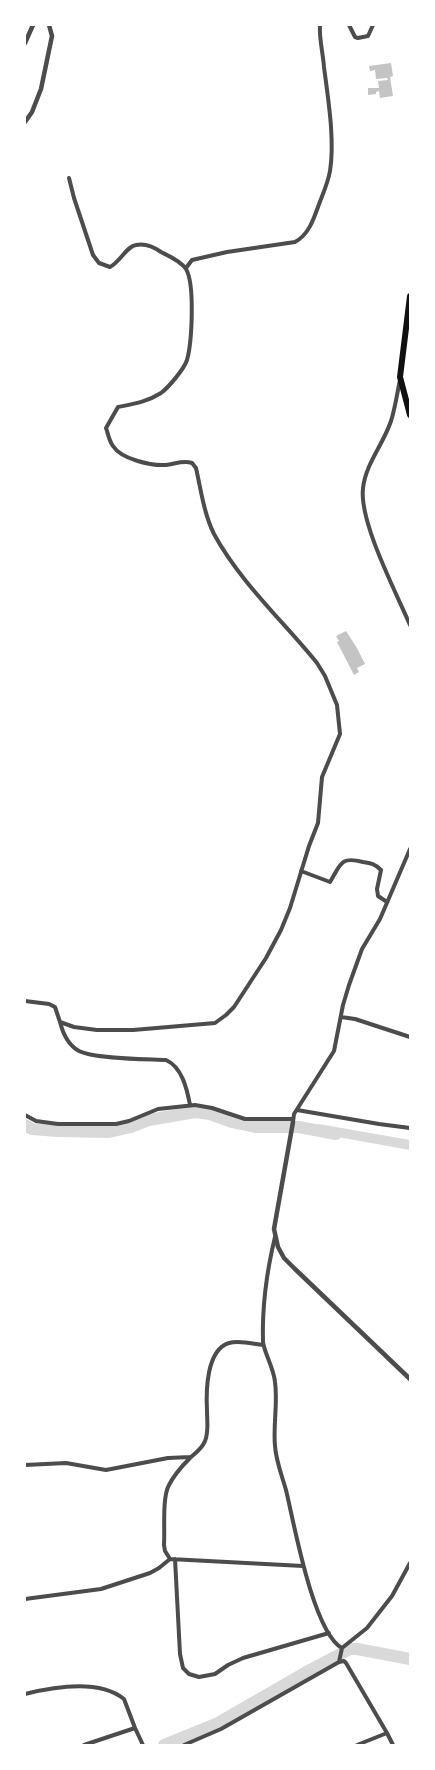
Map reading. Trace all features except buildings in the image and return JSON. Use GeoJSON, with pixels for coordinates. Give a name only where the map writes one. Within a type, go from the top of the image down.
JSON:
{"type":"FeatureCollection","features":[{"type":"Feature","properties":{"kind":"highway"},"geometry":{"type":"LineString","coordinates":[[410,296],[400,377],[410,415]]}},
{"type":"Feature","properties":{"kind":"street"},"geometry":{"type":"LineString","coordinates":[[25,43],[33,25]]}},
{"type":"Feature","properties":{"kind":"street"},"geometry":{"type":"LineString","coordinates":[[25,122],[32,112],[41,89],[52,36],[49,25]]}},
{"type":"Feature","properties":{"kind":"street"},"geometry":{"type":"LineString","coordinates":[[186,268],[192,260],[227,252],[296,242],[304,237],[326,185],[330,172],[332,148],[331,122],[320,25]]}},
{"type":"Feature","properties":{"kind":"street"},"geometry":{"type":"LineString","coordinates":[[349,25],[355,37],[358,38],[368,36],[373,25]]}},
{"type":"Feature","properties":{"kind":"street"},"geometry":{"type":"LineString","coordinates":[[60,1022],[74,1027],[106,1030],[133,1030],[215,1023],[234,1007],[266,958],[281,930],[318,823],[322,777],[340,734],[337,705],[325,676],[307,651],[234,564],[214,534],[208,519],[196,468],[192,463],[185,461],[165,465],[138,460],[121,455],[112,445],[106,428],[118,407],[145,402],[162,392],[187,361],[192,318],[191,282],[186,268],[151,246],[137,244],[130,247],[117,263],[110,267],[99,263],[93,255],[69,178]]}},
{"type":"Feature","properties":{"kind":"street"},"geometry":{"type":"LineString","coordinates":[[400,377],[391,422],[368,470],[363,489],[364,505],[371,532],[410,625]]}},
{"type":"Feature","properties":{"kind":"street"},"geometry":{"type":"LineString","coordinates":[[410,850],[380,919],[362,949],[348,984],[334,1051],[294,1114],[274,1224],[278,1247],[284,1258],[410,1379]]}},
{"type":"Feature","properties":{"kind":"street"},"geometry":{"type":"LineString","coordinates":[[301,871],[330,882],[342,862],[350,858],[376,865],[381,870],[377,889],[378,896],[387,902]]}},
{"type":"Feature","properties":{"kind":"street"},"geometry":{"type":"LineString","coordinates":[[25,1001],[49,1004],[54,1007],[65,1038],[80,1051],[105,1056],[166,1060],[173,1063],[182,1079],[190,1105]]}},
{"type":"Feature","properties":{"kind":"street"},"geometry":{"type":"LineString","coordinates":[[341,1017],[355,1019],[410,1037]]}},
{"type":"Feature","properties":{"kind":"street"},"geometry":{"type":"LineString","coordinates":[[25,1115],[36,1121],[58,1124],[116,1124],[129,1121],[158,1109],[190,1105],[212,1108],[245,1119],[293,1120]]}},
{"type":"Feature","properties":{"kind":"street"},"geometry":{"type":"LineString","coordinates":[[297,1110],[410,1128]]}},
{"type":"Feature","properties":{"kind":"street"},"geometry":{"type":"LineString","coordinates":[[276,1236],[272,1250],[263,1321],[263,1346],[272,1366],[275,1382],[275,1448],[303,1566],[319,1613],[329,1633],[337,1645],[342,1648]]}},
{"type":"Feature","properties":{"kind":"street"},"geometry":{"type":"LineString","coordinates":[[263,1346],[237,1342],[228,1343],[215,1355],[206,1386],[208,1428],[206,1439],[199,1451],[191,1457],[168,1486],[164,1545],[165,1551],[172,1559],[182,1668],[189,1674],[199,1677],[215,1674],[228,1664],[243,1658],[329,1633]]}},
{"type":"Feature","properties":{"kind":"street"},"geometry":{"type":"LineString","coordinates":[[25,1465],[66,1464],[106,1470],[168,1458],[191,1457]]}},
{"type":"Feature","properties":{"kind":"street"},"geometry":{"type":"LineString","coordinates":[[25,1599],[101,1589],[150,1573],[172,1559],[303,1566]]}},
{"type":"Feature","properties":{"kind":"street"},"geometry":{"type":"LineString","coordinates":[[340,1662],[342,1648],[367,1628],[392,1596],[410,1563]]}},
{"type":"Feature","properties":{"kind":"street"},"geometry":{"type":"LineString","coordinates":[[184,1745],[221,1729],[344,1661],[388,1733],[393,1745]]}},
{"type":"Feature","properties":{"kind":"street"},"geometry":{"type":"LineString","coordinates":[[25,1694],[77,1686],[92,1687],[112,1692],[124,1698],[143,1745]]}},
{"type":"Feature","properties":{"kind":"street"},"geometry":{"type":"LineString","coordinates":[[84,1745],[135,1728]]}},
{"type":"Feature","properties":{"kind":"street"},"geometry":{"type":"LineString","coordinates":[[357,1745],[388,1733]]}},
{"type":"Feature","properties":{"kind":"shaded area"},"geometry":{"type":"Polygon","coordinates":[[[319,1124],[410,1140],[410,1150],[321,1134],[319,1124]]]}},
{"type":"Feature","properties":{"kind":"waterway"},"geometry":{"type":"LineString","coordinates":[[25,1125],[32,1129],[109,1132],[131,1127],[149,1120],[195,1112],[210,1114],[232,1122],[255,1127],[299,1127],[336,1134]]}},
{"type":"Feature","properties":{"kind":"waterway"},"geometry":{"type":"LineString","coordinates":[[164,1745],[218,1723],[350,1649],[410,1659]]}}]}
